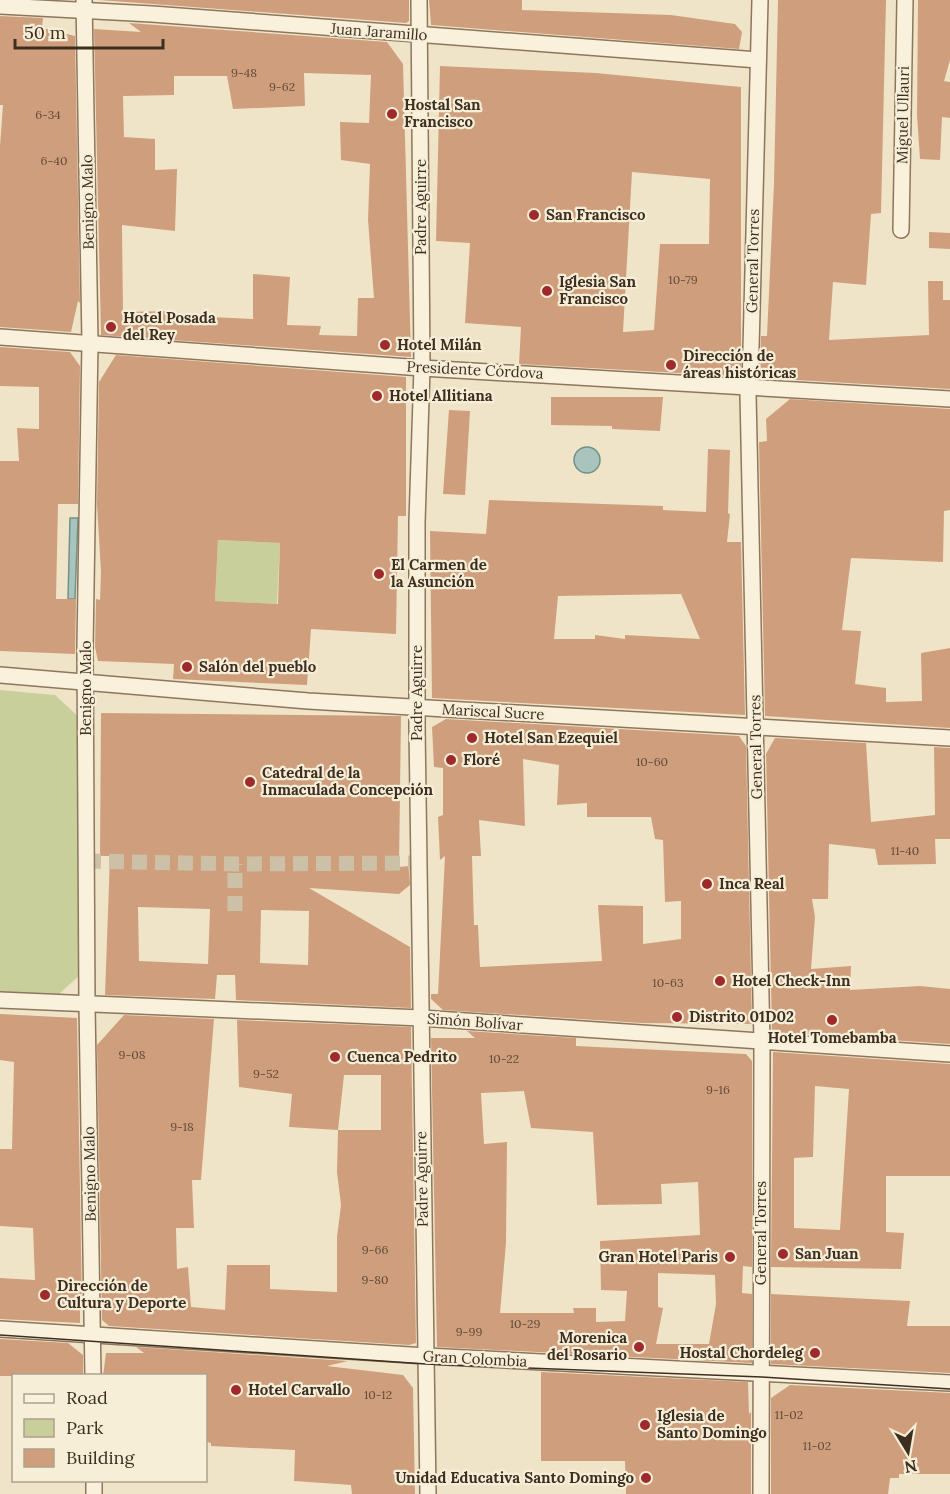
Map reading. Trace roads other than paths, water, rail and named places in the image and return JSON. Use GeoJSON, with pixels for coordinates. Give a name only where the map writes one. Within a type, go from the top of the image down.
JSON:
{"type":"FeatureCollection","features":[{"type":"Feature","properties":{"kind":"street","name":"Padre Aguirre"},"geometry":{"type":"LineString","coordinates":[[419,0],[422,368],[417,522],[417,708],[428,1494]]}},
{"type":"Feature","properties":{"kind":"street","name":"General Torres"},"geometry":{"type":"LineString","coordinates":[[760,0],[750,387],[748,393],[762,1043],[761,1494]]}},
{"type":"Feature","properties":{"kind":"street","name":"Miguel Ullauri"},"geometry":{"type":"LineString","coordinates":[[901,230],[905,0]]}},
{"type":"Feature","properties":{"kind":"street","name":"Juan Jaramillo"},"geometry":{"type":"LineString","coordinates":[[0,6],[84,5],[420,35],[758,60]]}},
{"type":"Feature","properties":{"kind":"street","name":"Benigno Malo"},"geometry":{"type":"LineString","coordinates":[[84,5],[90,342],[86,683],[87,1005],[93,1374]]}},
{"type":"Feature","properties":{"kind":"street","name":"Presidente Córdova"},"geometry":{"type":"LineString","coordinates":[[0,337],[422,368],[950,399]]}},
{"type":"Feature","properties":{"kind":"street","name":"Mariscal Sucre"},"geometry":{"type":"LineString","coordinates":[[0,675],[417,708],[756,725],[950,738]]}},
{"type":"Feature","properties":{"kind":"street","name":"Simón Bolívar"},"geometry":{"type":"LineString","coordinates":[[0,1000],[421,1018],[950,1054]]}},
{"type":"Feature","properties":{"kind":"street","name":"Gran Colombia"},"geometry":{"type":"LineString","coordinates":[[0,1329],[426,1356],[760,1371],[950,1383]]}},
{"type":"Feature","properties":{"kind":"water"},"geometry":{"type":"Polygon","coordinates":[[[587,447],[596,451],[600,460],[596,469],[587,473],[578,469],[574,460],[578,451],[587,447]]]}},
{"type":"Feature","properties":{"kind":"water"},"geometry":{"type":"Polygon","coordinates":[[[70,518],[78,518],[75,599],[68,599],[70,518]]]}},
{"type":"Feature","properties":{"kind":"tunnel"},"geometry":{"type":"LineString","coordinates":[[86,861],[235,864],[418,863]]}},
{"type":"Feature","properties":{"kind":"tunnel"},"geometry":{"type":"LineString","coordinates":[[235,864],[235,911]]}},
{"type":"Feature","properties":{"kind":"tram line"},"geometry":{"type":"LineString","coordinates":[[0,1335],[426,1364],[762,1377],[950,1389]]}},
{"type":"Feature","properties":{"kind":"place","name":"Hostal San Francisco"},"geometry":{"type":"Point","coordinates":[392,114]}},
{"type":"Feature","properties":{"kind":"place","name":"San Francisco"},"geometry":{"type":"Point","coordinates":[534,215]}},
{"type":"Feature","properties":{"kind":"place","name":"Iglesia San Francisco"},"geometry":{"type":"Point","coordinates":[547,291]}},
{"type":"Feature","properties":{"kind":"place","name":"Hotel Posada del Rey"},"geometry":{"type":"Point","coordinates":[111,327]}},
{"type":"Feature","properties":{"kind":"place","name":"Hotel Milán"},"geometry":{"type":"Point","coordinates":[385,345]}},
{"type":"Feature","properties":{"kind":"place","name":"Dirección de áreas históricas"},"geometry":{"type":"Point","coordinates":[671,365]}},
{"type":"Feature","properties":{"kind":"place","name":"Hotel Allitiana"},"geometry":{"type":"Point","coordinates":[377,396]}},
{"type":"Feature","properties":{"kind":"place","name":"El Carmen de la Asunción"},"geometry":{"type":"Point","coordinates":[379,574]}},
{"type":"Feature","properties":{"kind":"place","name":"Salón del pueblo"},"geometry":{"type":"Point","coordinates":[187,667]}},
{"type":"Feature","properties":{"kind":"place","name":"Hotel San Ezequiel"},"geometry":{"type":"Point","coordinates":[472,738]}},
{"type":"Feature","properties":{"kind":"place","name":"Floré"},"geometry":{"type":"Point","coordinates":[451,760]}},
{"type":"Feature","properties":{"kind":"place","name":"Catedral de la Inmaculada Concepción"},"geometry":{"type":"Point","coordinates":[250,782]}},
{"type":"Feature","properties":{"kind":"place","name":"Inca Real"},"geometry":{"type":"Point","coordinates":[707,884]}},
{"type":"Feature","properties":{"kind":"place","name":"Hotel Check-Inn"},"geometry":{"type":"Point","coordinates":[720,981]}},
{"type":"Feature","properties":{"kind":"place","name":"Distrito 01D02"},"geometry":{"type":"Point","coordinates":[677,1017]}},
{"type":"Feature","properties":{"kind":"place","name":"Hotel Tomebamba"},"geometry":{"type":"Point","coordinates":[832,1020]}},
{"type":"Feature","properties":{"kind":"place","name":"Cuenca Pedrito"},"geometry":{"type":"Point","coordinates":[335,1057]}},
{"type":"Feature","properties":{"kind":"place","name":"San Juan"},"geometry":{"type":"Point","coordinates":[783,1254]}},
{"type":"Feature","properties":{"kind":"place","name":"Gran Hotel Paris"},"geometry":{"type":"Point","coordinates":[730,1257]}},
{"type":"Feature","properties":{"kind":"place","name":"Dirección de Cultura y Deporte"},"geometry":{"type":"Point","coordinates":[45,1295]}},
{"type":"Feature","properties":{"kind":"place","name":"Morenica del Rosario"},"geometry":{"type":"Point","coordinates":[639,1347]}},
{"type":"Feature","properties":{"kind":"place","name":"Hostal Chordeleg"},"geometry":{"type":"Point","coordinates":[815,1353]}},
{"type":"Feature","properties":{"kind":"place","name":"Hotel Carvallo"},"geometry":{"type":"Point","coordinates":[236,1390]}},
{"type":"Feature","properties":{"kind":"place","name":"Iglesia de Santo Domingo"},"geometry":{"type":"Point","coordinates":[645,1425]}},
{"type":"Feature","properties":{"kind":"place","name":"Unidad Educativa Santo Domingo"},"geometry":{"type":"Point","coordinates":[646,1478]}}]}
